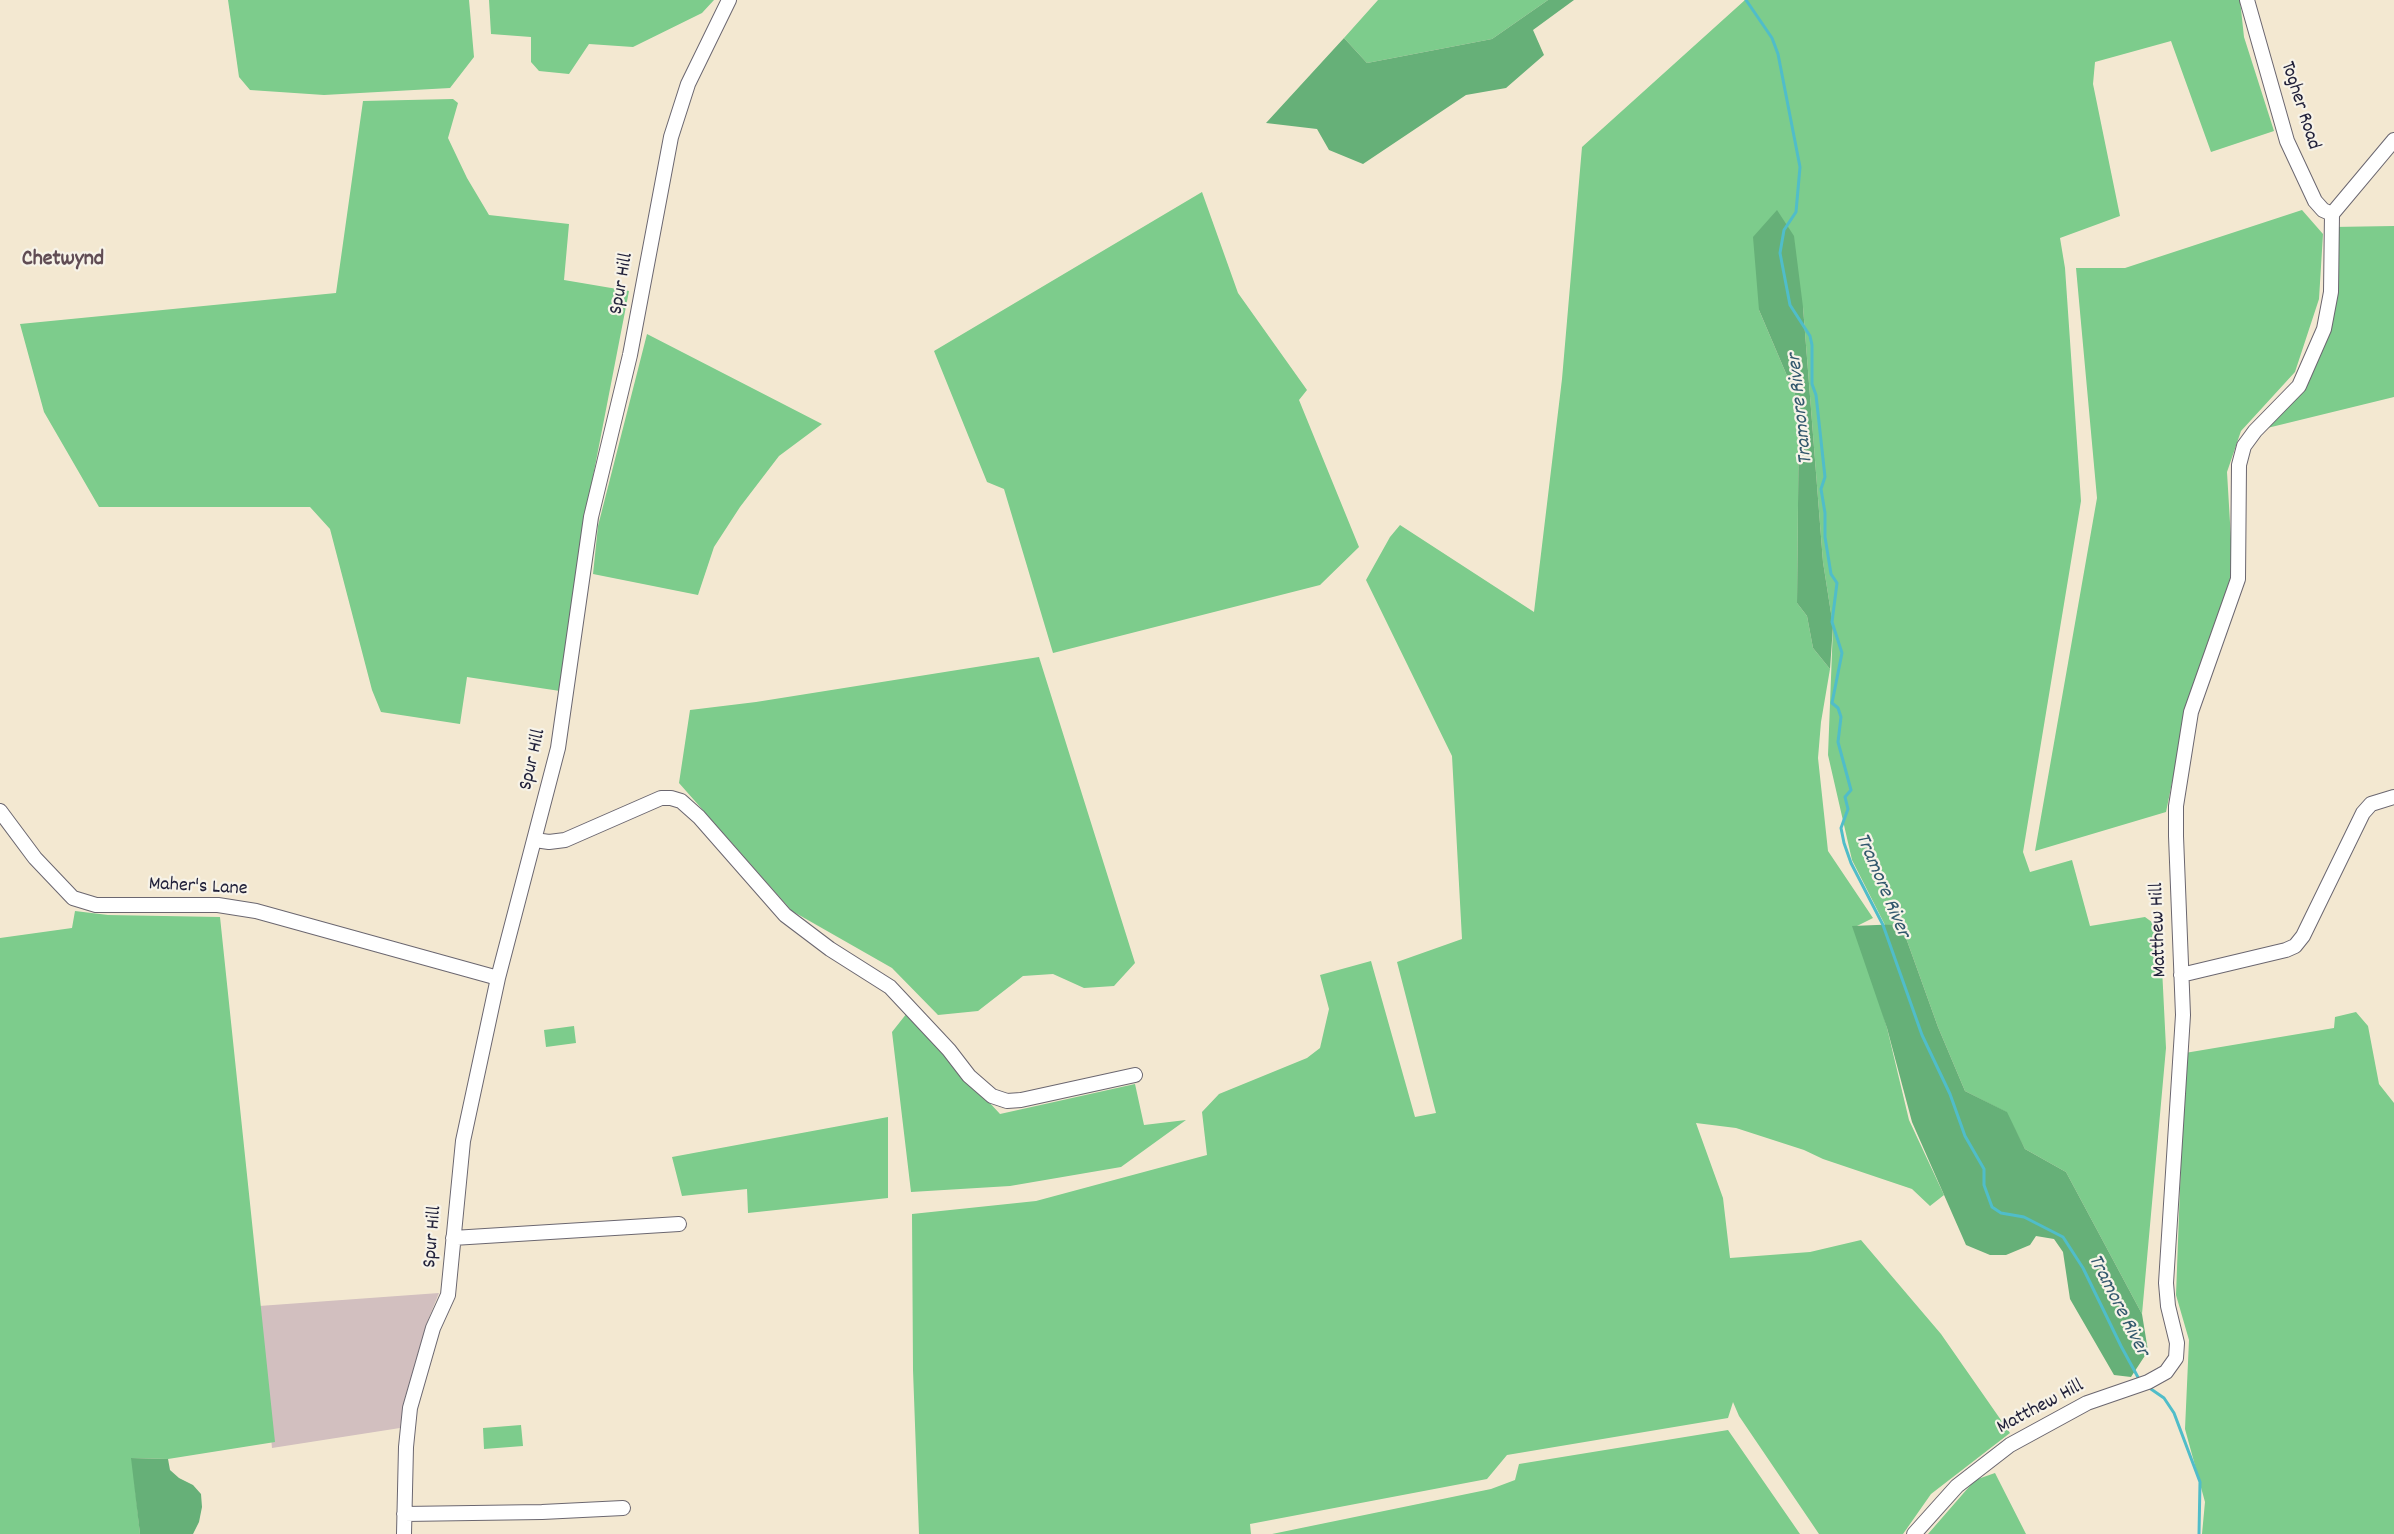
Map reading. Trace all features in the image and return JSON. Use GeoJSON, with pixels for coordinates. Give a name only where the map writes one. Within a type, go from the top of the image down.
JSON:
{"type":"FeatureCollection","features":[{"type":"Feature","properties":{"kind":"street","name":"Spur Hill"},"geometry":{"type":"LineString","coordinates":[[404,1534],[410,1408],[433,1329],[448,1295],[463,1141],[498,978],[558,748],[591,517],[630,355],[671,137],[688,84],[729,0]]}},
{"type":"Feature","properties":{"kind":"street","name":"Togher Road"},"geometry":{"type":"LineString","coordinates":[[2247,0],[2287,141],[2315,201],[2332,214]]}},
{"type":"Feature","properties":{"kind":"street"},"geometry":{"type":"LineString","coordinates":[[2332,214],[2394,140]]}},
{"type":"Feature","properties":{"kind":"street","name":"Matthew Hill"},"geometry":{"type":"LineString","coordinates":[[1914,1534],[1957,1486],[2010,1445],[2087,1403],[2143,1384],[2166,1372],[2176,1358],[2177,1343],[2168,1306],[2166,1283],[2182,1015],[2176,806],[2191,712],[2238,579],[2239,465],[2244,446],[2255,430],[2299,386],[2324,329],[2331,292],[2332,214]]}},
{"type":"Feature","properties":{"kind":"street"},"geometry":{"type":"LineString","coordinates":[[2181,975],[2295,946],[2303,936],[2363,813],[2371,804],[2394,796]]}},
{"type":"Feature","properties":{"kind":"street"},"geometry":{"type":"LineString","coordinates":[[535,840],[549,842],[565,840],[661,798],[681,801],[699,817],[785,915],[830,949],[890,987],[949,1050],[969,1076],[992,1096],[1007,1101],[1021,1100],[1135,1075]]}},
{"type":"Feature","properties":{"kind":"street","name":"Maher's Lane"},"geometry":{"type":"LineString","coordinates":[[0,811],[35,858],[73,898],[96,904],[218,905],[256,911],[498,978]]}},
{"type":"Feature","properties":{"kind":"street"},"geometry":{"type":"LineString","coordinates":[[453,1238],[679,1224]]}},
{"type":"Feature","properties":{"kind":"street"},"geometry":{"type":"LineString","coordinates":[[404,1514],[623,1508]]}},
{"type":"Feature","properties":{"kind":"shaded area"},"geometry":{"type":"Polygon","coordinates":[[[439,1293],[426,1325],[403,1405],[400,1428],[272,1448],[259,1306],[439,1293]]]}},
{"type":"Feature","properties":{"kind":"green space"},"geometry":{"type":"Polygon","coordinates":[[[228,0],[469,0],[474,57],[450,88],[324,95],[250,90],[239,77],[228,0]]]}},
{"type":"Feature","properties":{"kind":"green space"},"geometry":{"type":"Polygon","coordinates":[[[489,0],[714,0],[702,13],[633,47],[589,44],[569,74],[539,71],[531,62],[531,37],[491,34],[489,0]]]}},
{"type":"Feature","properties":{"kind":"green space"},"geometry":{"type":"Polygon","coordinates":[[[1378,0],[1548,0],[1492,39],[1367,63],[1344,38],[1378,0]]]}},
{"type":"Feature","properties":{"kind":"green space"},"geometry":{"type":"Polygon","coordinates":[[[1548,0],[1574,0],[1533,30],[1544,55],[1506,88],[1466,95],[1363,164],[1329,150],[1317,129],[1266,123],[1344,38],[1367,63],[1492,39],[1548,0]]]}},
{"type":"Feature","properties":{"kind":"green space"},"geometry":{"type":"Polygon","coordinates":[[[1745,0],[2240,0],[2244,37],[2274,131],[2211,152],[2171,41],[2095,62],[2093,84],[2120,216],[2060,238],[2065,268],[2081,501],[2023,852],[2030,872],[2072,860],[2090,926],[2145,917],[2160,928],[2166,1048],[2142,1314],[2066,1172],[2025,1149],[2006,1112],[1965,1091],[1938,1027],[1901,924],[1885,925],[1852,860],[1828,755],[1833,626],[1823,562],[1803,307],[1759,310],[1799,404],[1797,603],[1807,616],[1813,648],[1830,669],[1821,722],[1818,758],[1828,851],[1873,918],[1857,926],[1887,1028],[1909,1120],[1944,1195],[1930,1206],[1912,1189],[1823,1159],[1804,1150],[1736,1128],[1696,1123],[1723,1198],[1730,1258],[1810,1252],[1861,1240],[1941,1334],[2010,1433],[1931,1494],[1903,1534],[1819,1534],[1739,1416],[1733,1402],[1728,1418],[1507,1455],[1487,1479],[1250,1524],[1251,1534],[919,1534],[913,1370],[912,1214],[1036,1201],[1207,1155],[1202,1112],[1219,1094],[1307,1058],[1320,1048],[1329,1009],[1320,975],[1371,961],[1415,1117],[1436,1113],[1397,962],[1462,939],[1452,756],[1366,580],[1390,537],[1400,525],[1534,612],[1562,379],[1582,147],[1745,0]]]}},
{"type":"Feature","properties":{"kind":"green space"},"geometry":{"type":"Polygon","coordinates":[[[453,99],[458,103],[448,138],[467,178],[489,215],[569,224],[564,280],[629,291],[583,528],[560,691],[467,677],[460,724],[381,712],[372,690],[330,529],[310,507],[99,507],[44,412],[20,324],[336,293],[363,101],[453,99]]]}},
{"type":"Feature","properties":{"kind":"green space"},"geometry":{"type":"Polygon","coordinates":[[[1202,192],[1238,293],[1307,390],[1299,400],[1359,547],[1320,585],[1053,653],[1004,489],[987,482],[934,351],[1202,192]]]}},
{"type":"Feature","properties":{"kind":"green space"},"geometry":{"type":"Polygon","coordinates":[[[1777,210],[1794,236],[1803,307],[1823,562],[1833,626],[1830,669],[1813,648],[1807,616],[1797,603],[1799,404],[1759,310],[1753,237],[1777,210]]]}},
{"type":"Feature","properties":{"kind":"green space"},"geometry":{"type":"Polygon","coordinates":[[[2302,210],[2323,234],[2319,299],[2295,372],[2241,431],[2227,472],[2233,573],[2189,699],[2166,812],[2035,851],[2097,498],[2076,268],[2125,268],[2302,210]]]}},
{"type":"Feature","properties":{"kind":"green space"},"geometry":{"type":"Polygon","coordinates":[[[2394,226],[2394,397],[2255,431],[2299,386],[2324,329],[2332,227],[2394,226]]]}},
{"type":"Feature","properties":{"kind":"green space"},"geometry":{"type":"Polygon","coordinates":[[[647,334],[822,424],[779,456],[740,507],[714,547],[698,595],[593,574],[598,526],[647,334]]]}},
{"type":"Feature","properties":{"kind":"green space"},"geometry":{"type":"Polygon","coordinates":[[[1039,657],[1135,963],[1114,986],[1084,988],[1053,974],[1023,976],[978,1011],[938,1015],[892,968],[792,911],[679,783],[690,710],[756,702],[1039,657]]]}},
{"type":"Feature","properties":{"kind":"green space"},"geometry":{"type":"Polygon","coordinates":[[[75,911],[108,915],[220,917],[275,1442],[168,1459],[132,1458],[140,1534],[0,1534],[0,938],[72,928],[75,911]]]}},
{"type":"Feature","properties":{"kind":"green space"},"geometry":{"type":"Polygon","coordinates":[[[1901,924],[1938,1027],[1965,1091],[2007,1112],[2025,1149],[2066,1172],[2142,1314],[2148,1351],[2131,1377],[2114,1375],[2070,1299],[2063,1252],[2054,1239],[2036,1236],[2030,1245],[2006,1255],[1990,1255],[1966,1245],[1912,1122],[1887,1028],[1852,926],[1901,924]]]}},
{"type":"Feature","properties":{"kind":"green space"},"geometry":{"type":"Polygon","coordinates":[[[2356,1012],[2368,1026],[2379,1084],[2394,1103],[2394,1534],[2202,1534],[2205,1502],[2185,1429],[2189,1340],[2176,1295],[2185,1053],[2334,1028],[2335,1017],[2356,1012]]]}},
{"type":"Feature","properties":{"kind":"green space"},"geometry":{"type":"Polygon","coordinates":[[[907,1013],[1000,1114],[1135,1084],[1144,1125],[1186,1120],[1121,1167],[1010,1186],[911,1192],[892,1032],[907,1013]]]}},
{"type":"Feature","properties":{"kind":"green space"},"geometry":{"type":"Polygon","coordinates":[[[574,1026],[576,1043],[546,1047],[544,1030],[574,1026]]]}},
{"type":"Feature","properties":{"kind":"green space"},"geometry":{"type":"Polygon","coordinates":[[[888,1117],[888,1198],[748,1213],[747,1189],[682,1196],[672,1157],[888,1117]]]}},
{"type":"Feature","properties":{"kind":"green space"},"geometry":{"type":"Polygon","coordinates":[[[521,1425],[523,1446],[484,1449],[483,1428],[521,1425]]]}},
{"type":"Feature","properties":{"kind":"green space"},"geometry":{"type":"Polygon","coordinates":[[[1728,1430],[1800,1534],[1272,1534],[1491,1489],[1515,1480],[1519,1464],[1728,1430]]]}},
{"type":"Feature","properties":{"kind":"green space"},"geometry":{"type":"Polygon","coordinates":[[[131,1458],[168,1459],[170,1470],[193,1485],[201,1494],[202,1507],[199,1522],[193,1534],[140,1534],[131,1458]]]}},
{"type":"Feature","properties":{"kind":"green space"},"geometry":{"type":"Polygon","coordinates":[[[1995,1473],[2026,1534],[1928,1534],[1975,1480],[1995,1473]]]}},
{"type":"Feature","properties":{"kind":"waterway","name":"Tramore River"},"geometry":{"type":"LineString","coordinates":[[1746,0],[1772,38],[1778,54],[1800,167],[1796,212],[1784,230],[1780,253],[1790,305],[1810,336],[1812,345],[1812,384],[1816,395],[1825,477],[1821,489],[1825,513],[1825,537],[1831,574],[1837,583],[1832,622],[1842,653],[1832,703],[1838,708],[1841,717],[1838,742],[1851,790],[1845,797],[1848,809],[1841,828],[1844,843],[1851,863],[1883,925],[1922,1035],[1950,1094],[1965,1136],[1984,1169],[1984,1185],[1992,1207],[2001,1213],[2024,1217],[2063,1237],[2083,1268],[2140,1381]]}},
{"type":"Feature","properties":{"kind":"waterway","name":"Tramore River"},"geometry":{"type":"LineString","coordinates":[[2148,1387],[2164,1398],[2174,1413],[2200,1482],[2199,1534]]}},
{"type":"Feature","properties":{"kind":"district","name":"Chetwynd"},"geometry":{"type":"Point","coordinates":[63,261]}}]}
